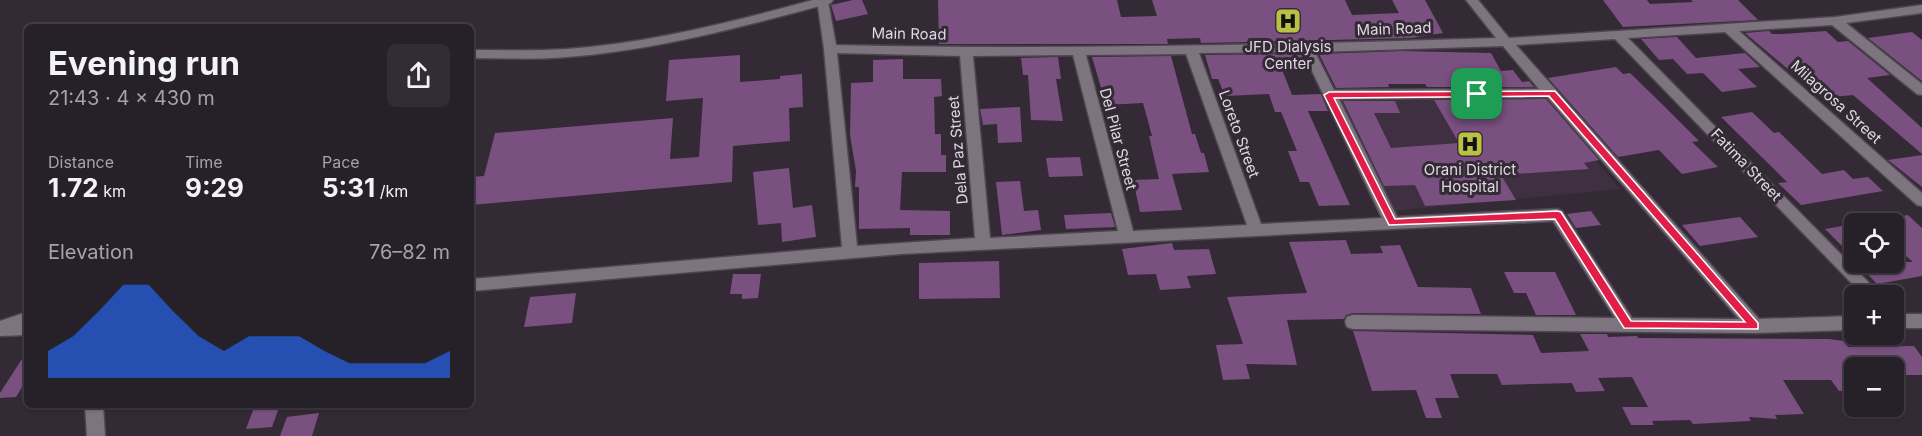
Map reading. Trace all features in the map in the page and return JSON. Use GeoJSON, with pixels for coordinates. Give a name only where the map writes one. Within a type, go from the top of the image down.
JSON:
{"type":"FeatureCollection","features":[{"type":"Feature","properties":{"kind":"street"},"geometry":{"type":"LineString","coordinates":[[1472,0],[1506,42],[1755,326]]}},
{"type":"Feature","properties":{"kind":"street"},"geometry":{"type":"LineString","coordinates":[[474,54],[567,53],[620,46],[685,35],[825,1],[850,252]]}},
{"type":"Feature","properties":{"kind":"street","name":"Main Road"},"geometry":{"type":"LineString","coordinates":[[830,49],[966,52],[1307,48],[1506,42],[1835,21],[1922,9]]}},
{"type":"Feature","properties":{"kind":"street"},"geometry":{"type":"LineString","coordinates":[[1835,21],[1922,91]]}},
{"type":"Feature","properties":{"kind":"street","name":"Milagrosa Street"},"geometry":{"type":"LineString","coordinates":[[1728,28],[1922,201]]}},
{"type":"Feature","properties":{"kind":"street","name":"Fatima Street"},"geometry":{"type":"LineString","coordinates":[[1618,35],[1863,285]]}},
{"type":"Feature","properties":{"kind":"street"},"geometry":{"type":"LineString","coordinates":[[1307,48],[1392,223]]}},
{"type":"Feature","properties":{"kind":"street","name":"Loreto Street"},"geometry":{"type":"LineString","coordinates":[[1191,49],[1256,230]]}},
{"type":"Feature","properties":{"kind":"street","name":"Del Pilar Street"},"geometry":{"type":"LineString","coordinates":[[1078,50],[1126,237]]}},
{"type":"Feature","properties":{"kind":"street","name":"Dela Paz Street"},"geometry":{"type":"LineString","coordinates":[[966,52],[983,245]]}},
{"type":"Feature","properties":{"kind":"street"},"geometry":{"type":"LineString","coordinates":[[1329,95],[1552,93]]}},
{"type":"Feature","properties":{"kind":"street"},"geometry":{"type":"LineString","coordinates":[[474,285],[850,252],[1557,215],[1628,325]]}},
{"type":"Feature","properties":{"kind":"street"},"geometry":{"type":"LineString","coordinates":[[0,329],[24,320]]}},
{"type":"Feature","properties":{"kind":"street"},"geometry":{"type":"LineString","coordinates":[[1904,320],[1922,321]]}},
{"type":"Feature","properties":{"kind":"street"},"geometry":{"type":"LineString","coordinates":[[1353,322],[1755,326],[1844,323]]}},
{"type":"Feature","properties":{"kind":"street"},"geometry":{"type":"LineString","coordinates":[[0,329],[24,328]]}},
{"type":"Feature","properties":{"kind":"street"},"geometry":{"type":"LineString","coordinates":[[94,408],[96,436]]}},
{"type":"Feature","properties":{"kind":"shaded area","name":"Orani District Hospital"},"geometry":{"type":"Polygon","coordinates":[[[1542,96],[1620,189],[1393,211],[1336,99],[1542,96]]]}},
{"type":"Feature","properties":{"kind":"building"},"geometry":{"type":"Polygon","coordinates":[[[862,0],[868,14],[836,21],[831,5],[862,0]]]}},
{"type":"Feature","properties":{"kind":"building"},"geometry":{"type":"Polygon","coordinates":[[[938,0],[1117,0],[1121,17],[1157,16],[1152,0],[1345,0],[1352,15],[1399,13],[1392,0],[1425,0],[1443,33],[1411,38],[1248,42],[1201,43],[1200,38],[1167,39],[1168,44],[939,44],[938,0]]]}},
{"type":"Feature","properties":{"kind":"building"},"geometry":{"type":"Polygon","coordinates":[[[1603,0],[1647,0],[1650,4],[1693,2],[1691,0],[1738,0],[1758,20],[1623,27],[1603,0]]]}},
{"type":"Feature","properties":{"kind":"building"},"geometry":{"type":"Polygon","coordinates":[[[1769,31],[1772,34],[1783,34],[1826,31],[1838,42],[1848,41],[1890,75],[1867,78],[1922,128],[1922,154],[1853,95],[1822,98],[1745,33],[1769,31]]]}},
{"type":"Feature","properties":{"kind":"building"},"geometry":{"type":"Polygon","coordinates":[[[1912,32],[1922,40],[1922,81],[1868,38],[1912,32]]]}},
{"type":"Feature","properties":{"kind":"building"},"geometry":{"type":"Polygon","coordinates":[[[1677,37],[1696,58],[1745,53],[1760,67],[1738,69],[1757,87],[1722,92],[1703,73],[1687,74],[1673,59],[1659,60],[1641,39],[1677,37]]]}},
{"type":"Feature","properties":{"kind":"building"},"geometry":{"type":"Polygon","coordinates":[[[1403,51],[1491,53],[1501,71],[1513,70],[1522,82],[1529,81],[1534,87],[1427,87],[1425,84],[1388,84],[1389,87],[1336,88],[1319,54],[1403,51]]]}},
{"type":"Feature","properties":{"kind":"building"},"geometry":{"type":"Polygon","coordinates":[[[1302,54],[1307,67],[1281,67],[1292,95],[1321,94],[1328,111],[1308,111],[1350,205],[1319,206],[1309,182],[1300,182],[1288,151],[1297,151],[1281,112],[1275,112],[1269,94],[1225,96],[1218,79],[1212,79],[1205,55],[1302,54]]]}},
{"type":"Feature","properties":{"kind":"building"},"geometry":{"type":"Polygon","coordinates":[[[740,55],[740,82],[780,79],[780,76],[802,74],[803,107],[789,108],[790,141],[733,146],[732,182],[474,205],[474,177],[484,176],[495,133],[673,118],[670,159],[699,157],[703,98],[666,101],[669,60],[740,55]]]}},
{"type":"Feature","properties":{"kind":"building"},"geometry":{"type":"Polygon","coordinates":[[[1171,56],[1192,134],[1195,134],[1201,153],[1204,153],[1209,172],[1172,174],[1182,210],[1140,212],[1133,180],[1159,179],[1149,136],[1152,136],[1143,103],[1106,105],[1092,57],[1171,56]]]}},
{"type":"Feature","properties":{"kind":"building"},"geometry":{"type":"Polygon","coordinates":[[[1058,57],[1061,79],[1056,79],[1063,121],[1031,120],[1028,75],[1023,75],[1021,58],[1058,57]]]}},
{"type":"Feature","properties":{"kind":"building"},"geometry":{"type":"Polygon","coordinates":[[[903,59],[903,79],[941,79],[942,96],[934,97],[935,134],[941,134],[941,155],[946,155],[946,172],[902,172],[900,210],[950,211],[950,235],[910,235],[910,228],[859,229],[859,187],[855,187],[856,171],[850,135],[851,83],[873,82],[873,60],[903,59]]]}},
{"type":"Feature","properties":{"kind":"building"},"geometry":{"type":"Polygon","coordinates":[[[1616,67],[1623,74],[1630,73],[1662,104],[1699,141],[1692,142],[1718,167],[1682,174],[1659,150],[1618,157],[1548,78],[1616,67]]]}},
{"type":"Feature","properties":{"kind":"building","name":"Orani District Hospital"},"geometry":{"type":"Polygon","coordinates":[[[1546,99],[1599,160],[1584,163],[1589,169],[1501,175],[1516,200],[1425,206],[1415,185],[1384,186],[1343,101],[1395,101],[1400,113],[1374,113],[1391,148],[1459,143],[1434,100],[1546,99]]]}},
{"type":"Feature","properties":{"kind":"building"},"geometry":{"type":"Polygon","coordinates":[[[1020,107],[1022,142],[998,143],[997,124],[983,125],[980,109],[1020,107]]]}},
{"type":"Feature","properties":{"kind":"building"},"geometry":{"type":"Polygon","coordinates":[[[1752,112],[1774,133],[1779,132],[1822,174],[1844,170],[1853,179],[1868,177],[1883,191],[1801,205],[1778,183],[1787,182],[1721,117],[1752,112]]]}},
{"type":"Feature","properties":{"kind":"building"},"geometry":{"type":"Polygon","coordinates":[[[1922,155],[1922,187],[1888,160],[1922,155]]]}},
{"type":"Feature","properties":{"kind":"building"},"geometry":{"type":"Polygon","coordinates":[[[1080,157],[1083,176],[1049,177],[1046,158],[1080,157]]]}},
{"type":"Feature","properties":{"kind":"building"},"geometry":{"type":"Polygon","coordinates":[[[789,168],[793,208],[812,205],[816,237],[782,242],[781,223],[758,225],[753,172],[789,168]]]}},
{"type":"Feature","properties":{"kind":"building"},"geometry":{"type":"Polygon","coordinates":[[[1020,181],[1024,211],[1038,210],[1041,230],[1002,235],[996,182],[1020,181]]]}},
{"type":"Feature","properties":{"kind":"building"},"geometry":{"type":"Polygon","coordinates":[[[1591,211],[1601,225],[1576,228],[1567,214],[1591,211]]]}},
{"type":"Feature","properties":{"kind":"building"},"geometry":{"type":"Polygon","coordinates":[[[1111,213],[1115,227],[1066,229],[1064,215],[1111,213]]]}},
{"type":"Feature","properties":{"kind":"building"},"geometry":{"type":"Polygon","coordinates":[[[1908,215],[1922,228],[1922,276],[1877,284],[1866,273],[1904,273],[1904,262],[1913,262],[1904,254],[1904,216],[1908,215]]]}},
{"type":"Feature","properties":{"kind":"building"},"geometry":{"type":"Polygon","coordinates":[[[1740,217],[1758,237],[1700,246],[1682,225],[1740,217]]]}},
{"type":"Feature","properties":{"kind":"building"},"geometry":{"type":"Polygon","coordinates":[[[1844,226],[1844,248],[1825,229],[1844,226]]]}},
{"type":"Feature","properties":{"kind":"building"},"geometry":{"type":"Polygon","coordinates":[[[1346,240],[1351,254],[1383,253],[1380,246],[1400,245],[1418,287],[1471,288],[1481,314],[1353,313],[1346,315],[1344,319],[1287,320],[1297,365],[1246,364],[1250,379],[1223,380],[1216,345],[1243,344],[1227,297],[1307,293],[1289,242],[1346,240]]]}},
{"type":"Feature","properties":{"kind":"building"},"geometry":{"type":"Polygon","coordinates":[[[1172,243],[1174,250],[1209,249],[1216,274],[1187,276],[1191,288],[1160,290],[1156,274],[1128,275],[1122,249],[1172,243]]]}},
{"type":"Feature","properties":{"kind":"building"},"geometry":{"type":"Polygon","coordinates":[[[999,261],[1000,298],[919,299],[919,263],[999,261]]]}},
{"type":"Feature","properties":{"kind":"building"},"geometry":{"type":"Polygon","coordinates":[[[1504,272],[1555,272],[1576,315],[1536,315],[1526,293],[1514,293],[1504,272]]]}},
{"type":"Feature","properties":{"kind":"building"},"geometry":{"type":"Polygon","coordinates":[[[733,274],[761,274],[758,298],[742,299],[742,294],[730,294],[733,274]]]}},
{"type":"Feature","properties":{"kind":"building"},"geometry":{"type":"Polygon","coordinates":[[[576,293],[572,323],[524,327],[530,297],[576,293]]]}},
{"type":"Feature","properties":{"kind":"building"},"geometry":{"type":"Polygon","coordinates":[[[1353,331],[1533,335],[1541,353],[1589,351],[1580,334],[1607,334],[1608,337],[1637,336],[1638,338],[1829,339],[1844,341],[1844,345],[1848,347],[1914,346],[1922,357],[1922,375],[1904,375],[1904,357],[1844,357],[1844,391],[1839,391],[1831,380],[1783,380],[1804,414],[1775,415],[1777,419],[1749,417],[1751,421],[1693,424],[1690,420],[1652,421],[1654,425],[1631,425],[1622,407],[1648,407],[1632,377],[1598,378],[1605,391],[1576,392],[1572,383],[1502,385],[1497,374],[1450,374],[1459,398],[1435,398],[1442,418],[1426,418],[1416,390],[1372,391],[1353,331]]]}},
{"type":"Feature","properties":{"kind":"building"},"geometry":{"type":"Polygon","coordinates":[[[24,356],[24,384],[16,397],[0,398],[0,393],[24,356]]]}},
{"type":"Feature","properties":{"kind":"building"},"geometry":{"type":"Polygon","coordinates":[[[254,408],[279,408],[272,427],[246,429],[254,408]]]}},
{"type":"Feature","properties":{"kind":"building"},"geometry":{"type":"Polygon","coordinates":[[[319,413],[312,436],[280,436],[287,417],[319,413]]]}},
{"type":"Feature","properties":{"kind":"place","name":"JFD Dialysis Center"},"geometry":{"type":"Point","coordinates":[1288,21]}},
{"type":"Feature","properties":{"kind":"place","name":"Orani District Hospital"},"geometry":{"type":"Point","coordinates":[1470,144]}},
{"type":"Feature","properties":{"kind":"route"},"geometry":{"type":"LineString","coordinates":[[1552,93],[1755,326],[1628,325],[1557,215],[1392,223],[1329,95],[1477,94],[1552,93]]}}]}
